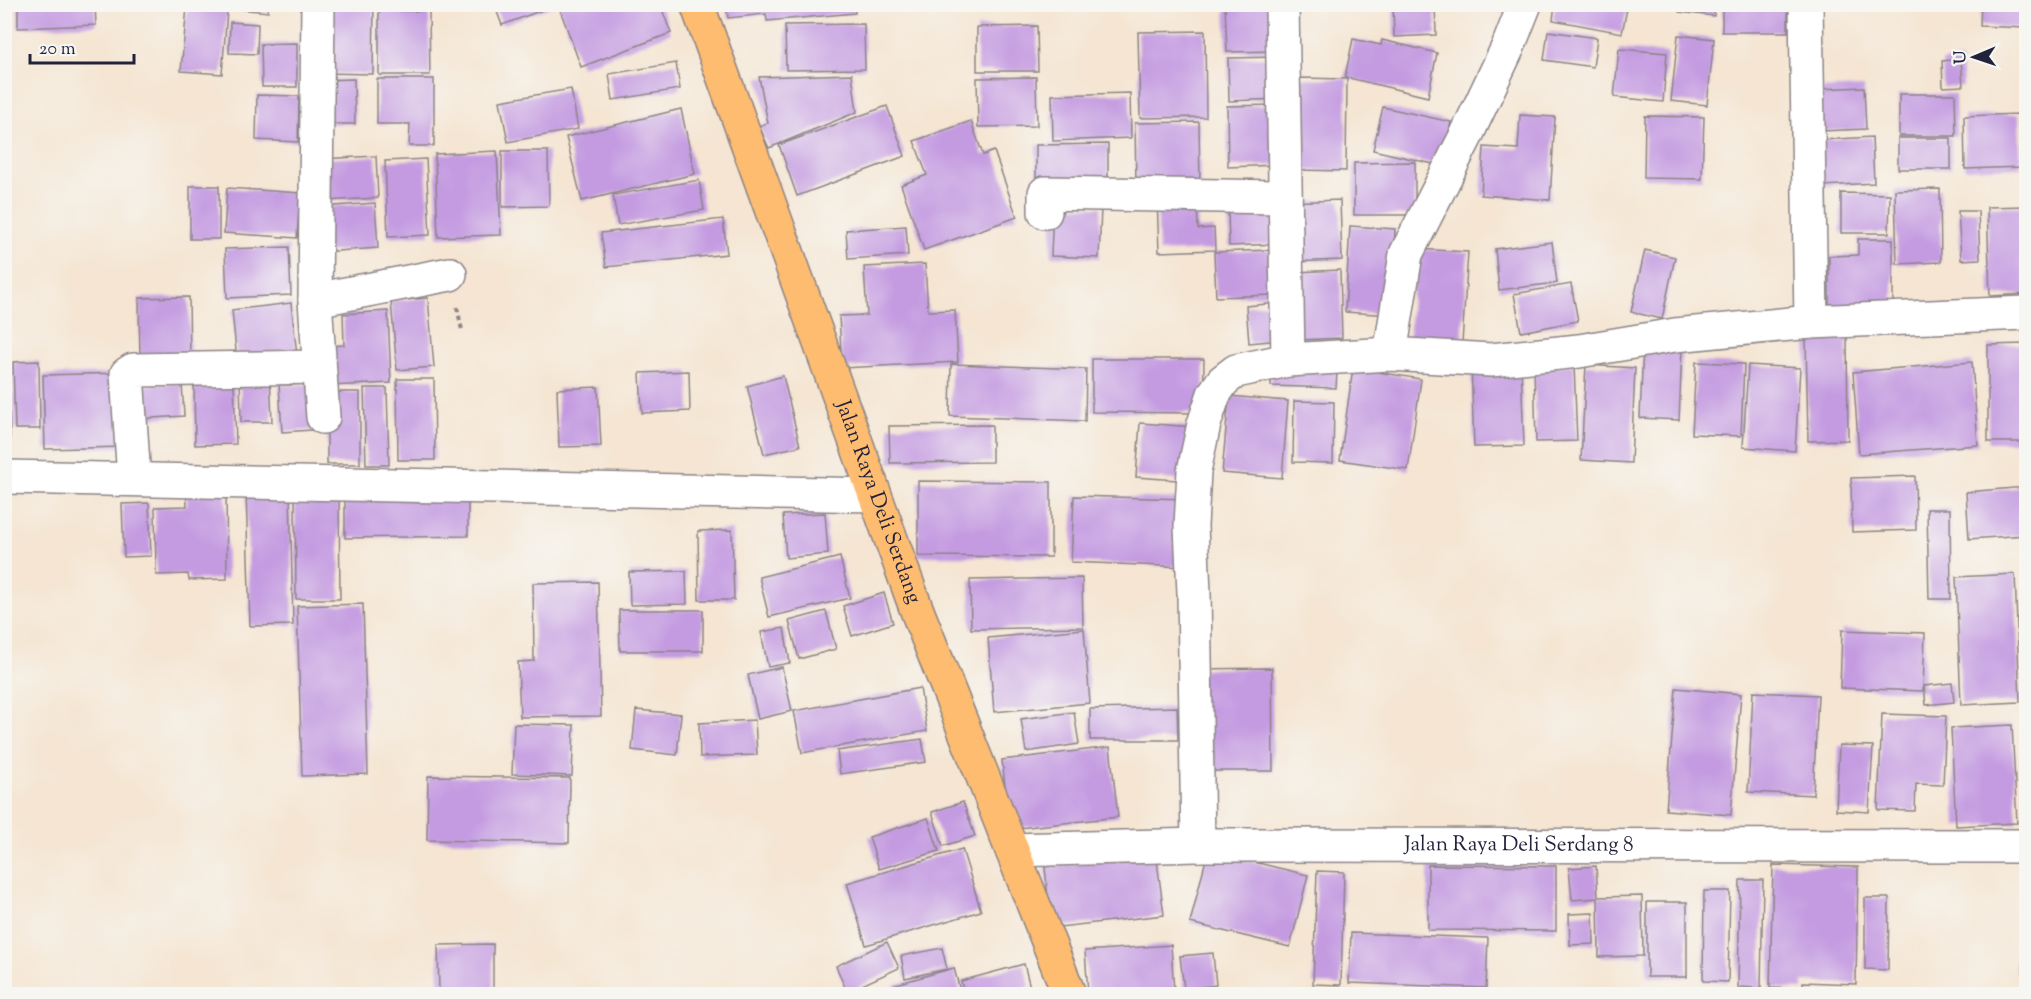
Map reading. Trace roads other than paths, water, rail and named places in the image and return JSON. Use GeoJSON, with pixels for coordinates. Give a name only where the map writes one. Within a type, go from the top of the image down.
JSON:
{"type":"FeatureCollection","features":[{"type":"Feature","properties":{"kind":"main road","name":"Jalan Raya Deli Serdang"},"geometry":{"type":"LineString","coordinates":[[697,4],[873,495],[1070,994]]}},
{"type":"Feature","properties":{"kind":"street"},"geometry":{"type":"LineString","coordinates":[[318,4],[315,300],[323,417]]}},
{"type":"Feature","properties":{"kind":"street"},"geometry":{"type":"LineString","coordinates":[[1282,4],[1288,360]]}},
{"type":"Feature","properties":{"kind":"street"},"geometry":{"type":"LineString","coordinates":[[1390,354],[1406,254],[1508,47],[1525,4]]}},
{"type":"Feature","properties":{"kind":"street"},"geometry":{"type":"LineString","coordinates":[[1806,4],[1811,322]]}},
{"type":"Feature","properties":{"kind":"street"},"geometry":{"type":"LineString","coordinates":[[1045,212],[1045,193],[1285,197]]}},
{"type":"Feature","properties":{"kind":"street"},"geometry":{"type":"LineString","coordinates":[[315,300],[450,274]]}},
{"type":"Feature","properties":{"kind":"street"},"geometry":{"type":"LineString","coordinates":[[1198,844],[1191,526],[1194,471],[1214,394],[1223,381],[1236,371],[1288,360],[1390,354],[1491,360],[1579,351],[1675,335],[1811,322],[2026,313]]}},
{"type":"Feature","properties":{"kind":"street"},"geometry":{"type":"LineString","coordinates":[[134,479],[127,374],[133,370],[319,367]]}},
{"type":"Feature","properties":{"kind":"street"},"geometry":{"type":"LineString","coordinates":[[6,477],[873,495]]}},
{"type":"Feature","properties":{"kind":"street","name":"Jalan Raya Deli Serdang 8"},"geometry":{"type":"LineString","coordinates":[[1012,850],[1198,844],[2026,846]]}}]}
